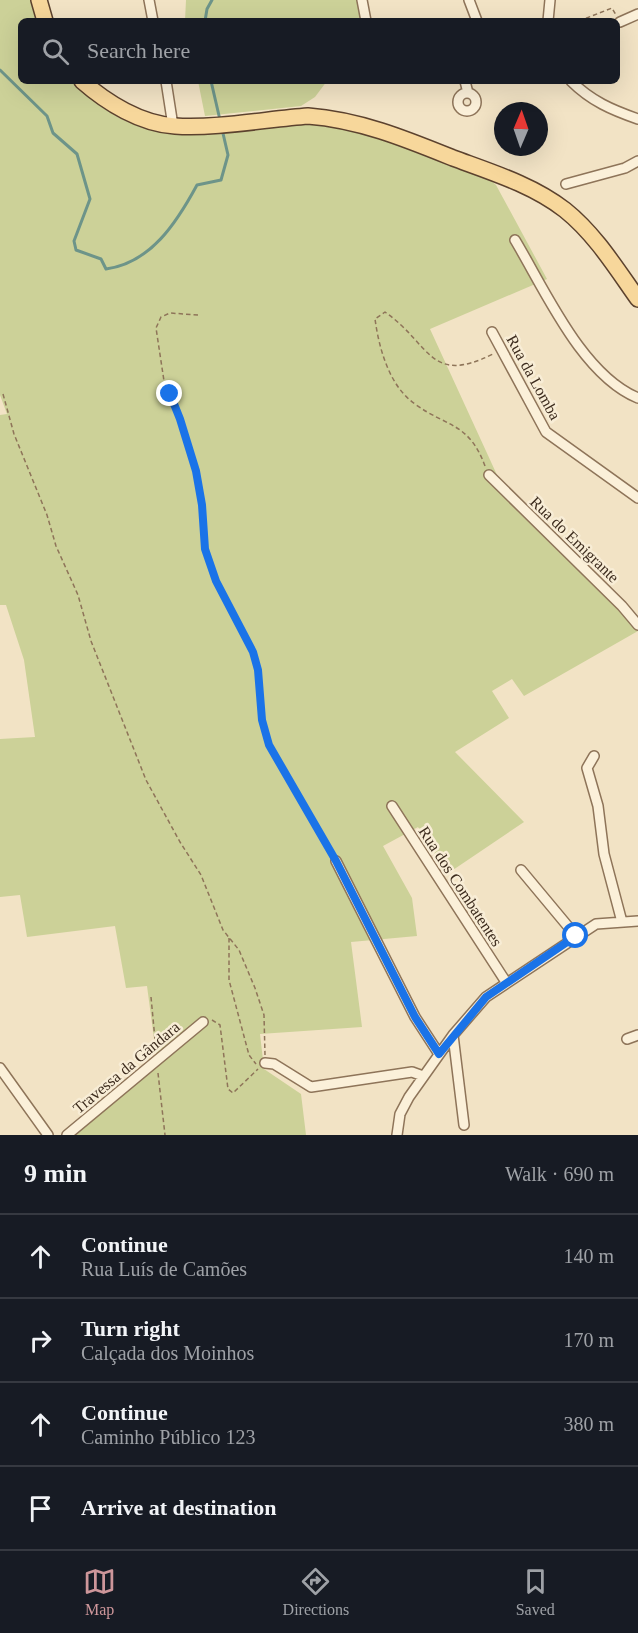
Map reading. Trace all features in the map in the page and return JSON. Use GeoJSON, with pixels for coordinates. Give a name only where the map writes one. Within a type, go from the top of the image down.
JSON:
{"type":"FeatureCollection","features":[{"type":"Feature","properties":{"kind":"main road"},"geometry":{"type":"LineString","coordinates":[[39,0],[44,18]]}},
{"type":"Feature","properties":{"kind":"main road"},"geometry":{"type":"LineString","coordinates":[[85,84],[102,99],[134,114],[174,126],[308,116],[364,125],[488,171],[543,195],[586,229],[638,299]]}},
{"type":"Feature","properties":{"kind":"street"},"geometry":{"type":"LineString","coordinates":[[148,0],[152,18]]}},
{"type":"Feature","properties":{"kind":"street"},"geometry":{"type":"LineString","coordinates":[[362,0],[365,18]]}},
{"type":"Feature","properties":{"kind":"street"},"geometry":{"type":"LineString","coordinates":[[469,0],[476,18]]}},
{"type":"Feature","properties":{"kind":"street"},"geometry":{"type":"LineString","coordinates":[[548,18],[549,0]]}},
{"type":"Feature","properties":{"kind":"street"},"geometry":{"type":"LineString","coordinates":[[620,22],[638,14]]}},
{"type":"Feature","properties":{"kind":"street"},"geometry":{"type":"LineString","coordinates":[[167,84],[174,126]]}},
{"type":"Feature","properties":{"kind":"street"},"geometry":{"type":"LineString","coordinates":[[466,84],[468,93]]}},
{"type":"Feature","properties":{"kind":"street"},"geometry":{"type":"LineString","coordinates":[[574,84],[584,94],[607,109],[638,119]]}},
{"type":"Feature","properties":{"kind":"street"},"geometry":{"type":"LineString","coordinates":[[566,184],[625,168],[638,161]]}},
{"type":"Feature","properties":{"kind":"street"},"geometry":{"type":"LineString","coordinates":[[515,240],[564,322],[595,367],[608,379],[638,398]]}},
{"type":"Feature","properties":{"kind":"street","name":"Rua da Lomba"},"geometry":{"type":"LineString","coordinates":[[492,332],[546,432],[638,498]]}},
{"type":"Feature","properties":{"kind":"street","name":"Rua do Emigrante"},"geometry":{"type":"LineString","coordinates":[[489,475],[622,606],[638,625]]}},
{"type":"Feature","properties":{"kind":"street"},"geometry":{"type":"LineString","coordinates":[[594,756],[587,768],[598,806],[604,854],[622,922]]}},
{"type":"Feature","properties":{"kind":"street","name":"Rua dos Combatentes"},"geometry":{"type":"LineString","coordinates":[[392,806],[506,982]]}},
{"type":"Feature","properties":{"kind":"street"},"geometry":{"type":"LineString","coordinates":[[336,861],[415,1017],[439,1054]]}},
{"type":"Feature","properties":{"kind":"street"},"geometry":{"type":"LineString","coordinates":[[521,870],[576,936]]}},
{"type":"Feature","properties":{"kind":"street"},"geometry":{"type":"LineString","coordinates":[[397,1135],[399,1114],[423,1076],[453,1035],[486,997],[596,924],[638,921]]}},
{"type":"Feature","properties":{"kind":"street","name":"Travessa da Gândara"},"geometry":{"type":"LineString","coordinates":[[67,1135],[203,1022]]}},
{"type":"Feature","properties":{"kind":"street"},"geometry":{"type":"LineString","coordinates":[[453,1035],[464,1125]]}},
{"type":"Feature","properties":{"kind":"street"},"geometry":{"type":"LineString","coordinates":[[627,1039],[638,1035]]}},
{"type":"Feature","properties":{"kind":"street"},"geometry":{"type":"LineString","coordinates":[[265,1063],[274,1064],[311,1087],[412,1072],[423,1076]]}},
{"type":"Feature","properties":{"kind":"street"},"geometry":{"type":"LineString","coordinates":[[0,1068],[48,1135]]}},
{"type":"Feature","properties":{"kind":"path"},"geometry":{"type":"LineString","coordinates":[[587,18],[612,8],[618,18]]}},
{"type":"Feature","properties":{"kind":"path"},"geometry":{"type":"LineString","coordinates":[[198,315],[170,312],[161,317],[156,328],[164,381],[180,419],[196,471],[202,505],[205,549],[216,581],[253,652],[258,670],[262,720],[269,745],[336,861]]}},
{"type":"Feature","properties":{"kind":"path"},"geometry":{"type":"LineString","coordinates":[[489,475],[474,443],[453,424],[413,403],[396,383],[378,342],[375,318],[386,312],[410,332],[437,361],[450,367],[462,366],[501,349]]}},
{"type":"Feature","properties":{"kind":"path"},"geometry":{"type":"LineString","coordinates":[[3,394],[14,434],[47,515],[56,546],[78,595],[91,641],[146,780],[201,875],[223,930],[239,951],[264,1015],[265,1063]]}},
{"type":"Feature","properties":{"kind":"path"},"geometry":{"type":"LineString","coordinates":[[203,1022],[211,1019],[220,1025],[224,1069],[228,1089],[233,1093],[259,1068],[249,1055],[228,980],[228,938]]}},
{"type":"Feature","properties":{"kind":"green space"},"geometry":{"type":"Polygon","coordinates":[[[0,0],[38,0],[42,18],[18,18],[18,84],[77,84],[99,105],[113,114],[152,130],[199,133],[270,124],[318,123],[361,132],[404,146],[488,178],[496,185],[547,279],[430,329],[497,475],[623,602],[638,620],[638,631],[524,696],[512,679],[492,691],[509,718],[455,752],[524,822],[447,874],[418,827],[383,846],[412,898],[417,936],[351,942],[362,1027],[260,1034],[264,1069],[301,1094],[306,1135],[74,1135],[160,1063],[157,1061],[147,986],[126,988],[115,926],[27,937],[20,895],[0,897],[0,739],[35,737],[24,660],[6,605],[0,605],[0,415],[7,414],[0,395],[0,0]]]}},
{"type":"Feature","properties":{"kind":"green space"},"geometry":{"type":"Polygon","coordinates":[[[186,0],[359,0],[363,18],[185,18],[186,0]]]}},
{"type":"Feature","properties":{"kind":"green space"},"geometry":{"type":"Polygon","coordinates":[[[199,84],[325,84],[315,97],[301,106],[205,116],[199,84]]]}},
{"type":"Feature","properties":{"kind":"waterway"},"geometry":{"type":"LineString","coordinates":[[206,18],[212,0]]}},
{"type":"Feature","properties":{"kind":"waterway"},"geometry":{"type":"LineString","coordinates":[[0,70],[47,116],[53,133],[77,154],[90,199],[74,241],[76,250],[101,259],[106,269],[136,259],[149,250],[161,239],[181,213],[197,185],[221,180],[228,155],[222,129]]}},
{"type":"Feature","properties":{"kind":"waterway"},"geometry":{"type":"LineString","coordinates":[[212,84],[220,120]]}},
{"type":"Feature","properties":{"kind":"route"},"geometry":{"type":"LineString","coordinates":[[170,394],[196,471],[202,505],[205,549],[216,581],[253,652],[258,670],[262,720],[269,745],[336,861],[415,1017],[439,1054],[486,997],[576,936]]}}]}
